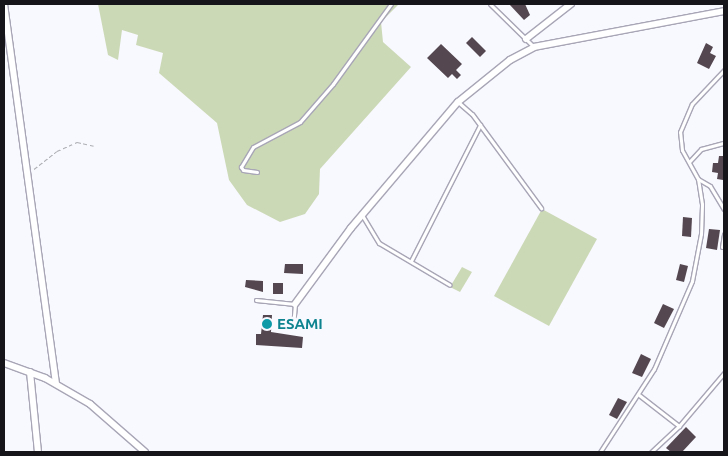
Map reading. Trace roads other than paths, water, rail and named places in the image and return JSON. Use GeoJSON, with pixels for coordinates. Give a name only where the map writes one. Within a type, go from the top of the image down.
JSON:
{"type":"FeatureCollection","features":[{"type":"Feature","properties":{"kind":"street"},"geometry":{"type":"LineString","coordinates":[[4,4],[29,171],[56,383]]}},
{"type":"Feature","properties":{"kind":"street"},"geometry":{"type":"LineString","coordinates":[[526,39],[571,4]]}},
{"type":"Feature","properties":{"kind":"street"},"geometry":{"type":"LineString","coordinates":[[295,304],[362,214],[458,102],[487,76],[534,47],[724,11]]}},
{"type":"Feature","properties":{"kind":"street"},"geometry":{"type":"LineString","coordinates":[[4,363],[56,383],[111,420],[145,452]]}},
{"type":"Feature","properties":{"kind":"street"},"geometry":{"type":"LineString","coordinates":[[30,372],[38,452]]}},
{"type":"Feature","properties":{"kind":"lane"},"geometry":{"type":"LineString","coordinates":[[257,172],[243,170],[241,167],[253,147],[300,122],[333,84],[391,4]]}},
{"type":"Feature","properties":{"kind":"lane"},"geometry":{"type":"LineString","coordinates":[[490,4],[534,47]]}},
{"type":"Feature","properties":{"kind":"lane"},"geometry":{"type":"LineString","coordinates":[[600,452],[640,394],[682,310],[692,281],[701,234],[698,179],[680,144],[682,123],[692,104],[724,70]]}},
{"type":"Feature","properties":{"kind":"lane"},"geometry":{"type":"LineString","coordinates":[[458,102],[480,125],[541,208]]}},
{"type":"Feature","properties":{"kind":"lane"},"geometry":{"type":"LineString","coordinates":[[411,261],[480,125]]}},
{"type":"Feature","properties":{"kind":"lane"},"geometry":{"type":"LineString","coordinates":[[689,162],[701,149],[723,145]]}},
{"type":"Feature","properties":{"kind":"lane"},"geometry":{"type":"LineString","coordinates":[[698,179],[710,186],[724,209]]}},
{"type":"Feature","properties":{"kind":"lane"},"geometry":{"type":"LineString","coordinates":[[362,214],[379,243],[450,284]]}},
{"type":"Feature","properties":{"kind":"lane"},"geometry":{"type":"LineString","coordinates":[[722,247],[724,234]]}},
{"type":"Feature","properties":{"kind":"lane"},"geometry":{"type":"LineString","coordinates":[[256,300],[295,304],[293,325]]}},
{"type":"Feature","properties":{"kind":"lane"},"geometry":{"type":"LineString","coordinates":[[651,452],[679,426],[724,373]]}},
{"type":"Feature","properties":{"kind":"lane"},"geometry":{"type":"LineString","coordinates":[[640,394],[679,426]]}},
{"type":"Feature","properties":{"kind":"place","name":"ESAMI"},"geometry":{"type":"Point","coordinates":[267,324]}}]}
